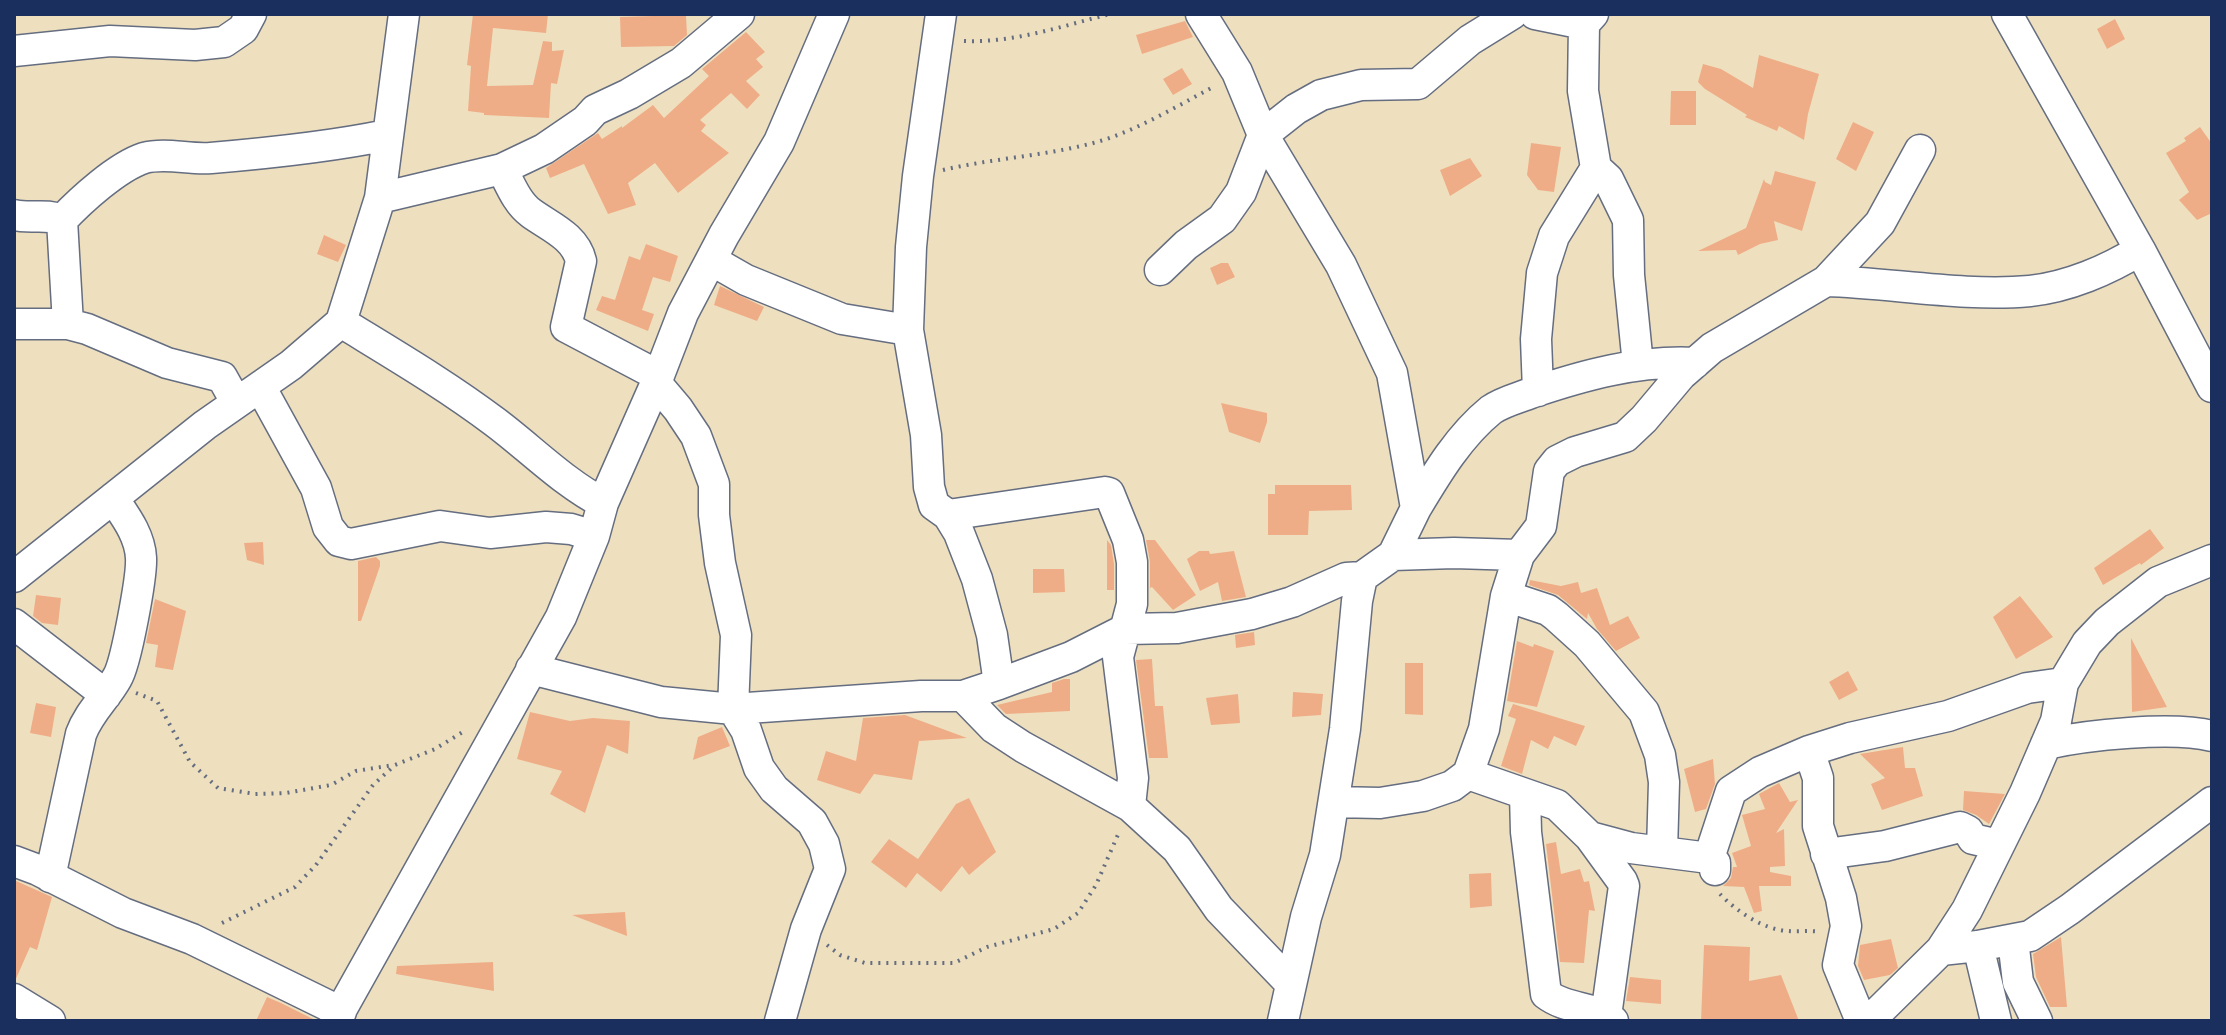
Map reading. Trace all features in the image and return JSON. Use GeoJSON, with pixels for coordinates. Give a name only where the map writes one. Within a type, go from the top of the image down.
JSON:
{"type":"FeatureCollection","features":[{"type":"Feature","properties":{"kind":"street"},"geometry":{"type":"LineString","coordinates":[[14,51],[110,41],[195,45],[224,42],[243,29],[251,14]]}},
{"type":"Feature","properties":{"kind":"street"},"geometry":{"type":"LineString","coordinates":[[16,573],[317,345],[341,322],[380,198],[404,14]]}},
{"type":"Feature","properties":{"kind":"street"},"geometry":{"type":"LineString","coordinates":[[14,861],[123,913],[192,939],[338,1016],[561,617],[594,536],[603,503],[683,313],[779,142],[834,14]]}},
{"type":"Feature","properties":{"kind":"street"},"geometry":{"type":"LineString","coordinates":[[1201,14],[1237,72],[1263,135],[1341,265],[1392,373],[1416,508]]}},
{"type":"Feature","properties":{"kind":"street"},"geometry":{"type":"LineString","coordinates":[[1160,270],[1186,245],[1222,219],[1241,192],[1263,135],[1296,109],[1321,95],[1361,85],[1418,84],[1470,40],[1512,14]]}},
{"type":"Feature","properties":{"kind":"street"},"geometry":{"type":"LineString","coordinates":[[1535,14],[1589,19],[1583,91],[1596,168],[1608,179],[1628,220],[1629,275],[1638,365]]}},
{"type":"Feature","properties":{"kind":"street"},"geometry":{"type":"LineString","coordinates":[[2007,14],[2140,250],[2212,387]]}},
{"type":"Feature","properties":{"kind":"street"},"geometry":{"type":"LineString","coordinates":[[380,198],[502,169],[544,149],[585,121],[595,110],[681,63],[737,15]]}},
{"type":"Feature","properties":{"kind":"street"},"geometry":{"type":"LineString","coordinates":[[939,27],[918,176],[908,330],[926,435],[929,487],[934,505],[948,515],[959,533],[977,579],[992,635],[999,684]]}},
{"type":"Feature","properties":{"kind":"street"},"geometry":{"type":"LineString","coordinates":[[68,324],[62,220],[84,196],[144,158],[170,156],[207,159],[349,143],[387,135]]}},
{"type":"Feature","properties":{"kind":"street"},"geometry":{"type":"LineString","coordinates":[[1334,802],[1380,803],[1423,796],[1452,786],[1468,774],[1484,729],[1506,596],[1519,555],[1541,526],[1549,471],[1557,461],[1575,452],[1625,437],[1712,348],[1826,281],[1880,223],[1920,150]]}},
{"type":"Feature","properties":{"kind":"street"},"geometry":{"type":"LineString","coordinates":[[1538,391],[1536,339],[1542,273],[1554,236],[1596,168]]}},
{"type":"Feature","properties":{"kind":"street"},"geometry":{"type":"LineString","coordinates":[[502,169],[517,198],[530,213],[545,220],[578,250],[581,261],[566,327],[657,380],[696,436],[714,484],[720,563],[736,635],[733,709],[746,730],[759,768],[774,789],[812,822],[824,844],[830,869],[806,929],[780,1021]]}},
{"type":"Feature","properties":{"kind":"street"},"geometry":{"type":"LineString","coordinates":[[14,215],[50,215],[62,220]]}},
{"type":"Feature","properties":{"kind":"street"},"geometry":{"type":"LineString","coordinates":[[1826,281],[1975,291],[2031,291],[2075,280],[2140,250]]}},
{"type":"Feature","properties":{"kind":"street"},"geometry":{"type":"LineString","coordinates":[[711,260],[746,280],[842,319],[908,330]]}},
{"type":"Feature","properties":{"kind":"street"},"geometry":{"type":"LineString","coordinates":[[341,322],[440,384],[535,452],[584,493],[603,503]]}},
{"type":"Feature","properties":{"kind":"street"},"geometry":{"type":"LineString","coordinates":[[14,324],[68,324],[87,329],[167,363],[222,377],[249,395],[316,488],[328,527],[339,541],[351,544],[440,526],[490,533],[546,527],[571,529],[594,536]]}},
{"type":"Feature","properties":{"kind":"street"},"geometry":{"type":"LineString","coordinates":[[531,669],[661,702],[733,709],[963,696],[1071,657],[1126,629],[1177,628],[1238,617],[1292,602],[1346,578],[1362,577],[1393,555],[1437,472],[1494,408],[1570,380],[1638,365],[1695,363]]}},
{"type":"Feature","properties":{"kind":"street"},"geometry":{"type":"LineString","coordinates":[[948,515],[1109,493],[1128,540],[1132,562],[1132,604],[1118,657],[1133,778],[1130,806]]}},
{"type":"Feature","properties":{"kind":"street"},"geometry":{"type":"LineString","coordinates":[[50,877],[86,719],[118,678],[124,662],[141,557],[135,532],[113,498]]}},
{"type":"Feature","properties":{"kind":"street"},"geometry":{"type":"LineString","coordinates":[[1393,555],[1519,555]]}},
{"type":"Feature","properties":{"kind":"street"},"geometry":{"type":"LineString","coordinates":[[1869,1021],[1941,950],[1967,910],[2056,721],[2063,683],[2087,643],[2130,602],[2158,582],[2212,560]]}},
{"type":"Feature","properties":{"kind":"street"},"geometry":{"type":"LineString","coordinates":[[1283,1021],[1290,983],[1325,855],[1345,729],[1362,577]]}},
{"type":"Feature","properties":{"kind":"street"},"geometry":{"type":"LineString","coordinates":[[1506,596],[1548,610],[1556,616],[1587,644],[1644,712],[1662,767],[1662,851]]}},
{"type":"Feature","properties":{"kind":"street"},"geometry":{"type":"LineString","coordinates":[[14,624],[106,695]]}},
{"type":"Feature","properties":{"kind":"street"},"geometry":{"type":"LineString","coordinates":[[1590,837],[1712,864],[1731,791],[1760,772],[1809,751],[1874,732],[1948,716],[2027,688],[2063,683]]}},
{"type":"Feature","properties":{"kind":"street"},"geometry":{"type":"LineString","coordinates":[[963,696],[994,728],[1130,806],[1177,849],[1219,909],[1290,983]]}},
{"type":"Feature","properties":{"kind":"street"},"geometry":{"type":"LineString","coordinates":[[2046,744],[2080,737],[2159,733],[2212,736]]}},
{"type":"Feature","properties":{"kind":"street"},"geometry":{"type":"LineString","coordinates":[[1809,751],[1818,778],[1816,813],[1846,926],[1838,965],[1861,1021]]}},
{"type":"Feature","properties":{"kind":"street"},"geometry":{"type":"LineString","coordinates":[[1468,774],[1557,805],[1590,837],[1624,886],[1610,1018],[1569,1007],[1546,994],[1526,832],[1525,794]]}},
{"type":"Feature","properties":{"kind":"street"},"geometry":{"type":"LineString","coordinates":[[1941,950],[2030,936],[2212,802]]}},
{"type":"Feature","properties":{"kind":"street"},"geometry":{"type":"LineString","coordinates":[[1826,854],[1885,846],[1960,827],[1968,831],[1973,839],[1999,845]]}},
{"type":"Feature","properties":{"kind":"street"},"geometry":{"type":"LineString","coordinates":[[2013,940],[2018,982],[2037,1021]]}},
{"type":"Feature","properties":{"kind":"street"},"geometry":{"type":"LineString","coordinates":[[1978,946],[1996,1021]]}},
{"type":"Feature","properties":{"kind":"street"},"geometry":{"type":"LineString","coordinates":[[14,999],[50,1021]]}},
{"type":"Feature","properties":{"kind":"path"},"geometry":{"type":"LineString","coordinates":[[939,27],[980,42],[1057,30],[1110,14]]}},
{"type":"Feature","properties":{"kind":"path"},"geometry":{"type":"LineString","coordinates":[[918,176],[972,163],[1039,155],[1100,141],[1131,129],[1220,84],[1237,72]]}},
{"type":"Feature","properties":{"kind":"path"},"geometry":{"type":"LineString","coordinates":[[106,695],[131,692],[157,701],[190,762],[218,788],[255,794],[286,793],[331,785],[356,771],[395,765],[435,749],[468,729]]}},
{"type":"Feature","properties":{"kind":"path"},"geometry":{"type":"LineString","coordinates":[[192,939],[295,887],[316,865],[373,785],[395,765]]}},
{"type":"Feature","properties":{"kind":"path"},"geometry":{"type":"LineString","coordinates":[[806,929],[840,955],[865,963],[954,963],[987,947],[1054,929],[1078,913],[1096,885],[1130,806]]}},
{"type":"Feature","properties":{"kind":"path"},"geometry":{"type":"LineString","coordinates":[[1712,864],[1714,885],[1736,910],[1772,928],[1819,931],[1844,941]]}},
{"type":"Feature","properties":{"kind":"building"},"geometry":{"type":"Polygon","coordinates":[[[473,14],[548,14],[546,33],[493,28],[487,86],[533,85],[543,41],[552,42],[552,51],[564,50],[557,84],[551,83],[549,118],[484,115],[468,111],[471,66],[467,65],[473,14]]]}},
{"type":"Feature","properties":{"kind":"building"},"geometry":{"type":"Polygon","coordinates":[[[686,15],[687,35],[674,46],[621,47],[620,17],[686,15]]]}},
{"type":"Feature","properties":{"kind":"building"},"geometry":{"type":"Polygon","coordinates":[[[2115,19],[2125,39],[2107,49],[2097,29],[2115,19]]]}},
{"type":"Feature","properties":{"kind":"building"},"geometry":{"type":"Polygon","coordinates":[[[1185,21],[1193,37],[1142,54],[1136,35],[1185,21]]]}},
{"type":"Feature","properties":{"kind":"building"},"geometry":{"type":"Polygon","coordinates":[[[746,32],[765,52],[756,59],[763,67],[746,81],[760,95],[747,109],[731,93],[700,120],[706,125],[701,131],[729,153],[678,193],[655,163],[628,183],[636,205],[608,214],[584,164],[550,178],[546,168],[598,133],[602,139],[653,105],[664,118],[709,76],[702,69],[746,32]]]}},
{"type":"Feature","properties":{"kind":"building"},"geometry":{"type":"Polygon","coordinates":[[[1759,55],[1819,74],[1804,140],[1779,126],[1777,131],[1745,117],[1747,115],[1698,82],[1703,64],[1721,69],[1753,88],[1759,55]]]}},
{"type":"Feature","properties":{"kind":"building"},"geometry":{"type":"Polygon","coordinates":[[[1182,68],[1192,84],[1173,95],[1163,79],[1182,68]]]}},
{"type":"Feature","properties":{"kind":"building"},"geometry":{"type":"Polygon","coordinates":[[[1671,91],[1696,91],[1696,125],[1670,125],[1671,91]]]}},
{"type":"Feature","properties":{"kind":"building"},"geometry":{"type":"Polygon","coordinates":[[[1853,122],[1874,132],[1856,171],[1836,159],[1853,122]]]}},
{"type":"Feature","properties":{"kind":"building"},"geometry":{"type":"Polygon","coordinates":[[[2200,127],[2212,144],[2212,213],[2197,220],[2179,200],[2189,192],[2166,153],[2186,141],[2184,138],[2200,127]]]}},
{"type":"Feature","properties":{"kind":"building"},"geometry":{"type":"Polygon","coordinates":[[[1531,143],[1561,147],[1554,192],[1538,190],[1527,175],[1531,143]]]}},
{"type":"Feature","properties":{"kind":"building"},"geometry":{"type":"Polygon","coordinates":[[[1470,158],[1482,176],[1450,196],[1440,170],[1470,158]]]}},
{"type":"Feature","properties":{"kind":"building"},"geometry":{"type":"Polygon","coordinates":[[[1775,171],[1816,182],[1802,231],[1774,221],[1778,240],[1760,244],[1738,255],[1736,250],[1698,251],[1746,228],[1764,179],[1771,185],[1775,171]]]}},
{"type":"Feature","properties":{"kind":"building"},"geometry":{"type":"Polygon","coordinates":[[[324,235],[346,245],[338,262],[317,254],[324,235]]]}},
{"type":"Feature","properties":{"kind":"building"},"geometry":{"type":"Polygon","coordinates":[[[646,244],[678,256],[670,282],[653,277],[642,310],[654,314],[648,331],[596,310],[602,296],[615,300],[629,256],[640,260],[646,244]]]}},
{"type":"Feature","properties":{"kind":"building"},"geometry":{"type":"Polygon","coordinates":[[[1228,263],[1235,277],[1217,285],[1210,268],[1228,263]]]}},
{"type":"Feature","properties":{"kind":"building"},"geometry":{"type":"Polygon","coordinates":[[[720,286],[764,307],[757,321],[714,305],[720,286]]]}},
{"type":"Feature","properties":{"kind":"building"},"geometry":{"type":"Polygon","coordinates":[[[1221,403],[1267,413],[1260,443],[1229,432],[1221,403]]]}},
{"type":"Feature","properties":{"kind":"building"},"geometry":{"type":"Polygon","coordinates":[[[1275,485],[1351,485],[1352,510],[1309,511],[1308,535],[1268,535],[1268,494],[1275,494],[1275,485]]]}},
{"type":"Feature","properties":{"kind":"building"},"geometry":{"type":"Polygon","coordinates":[[[2150,529],[2164,548],[2141,565],[2103,585],[2094,568],[2150,529]]]}},
{"type":"Feature","properties":{"kind":"building"},"geometry":{"type":"Polygon","coordinates":[[[1107,540],[1111,545],[1114,564],[1114,590],[1107,590],[1107,540]]]}},
{"type":"Feature","properties":{"kind":"building"},"geometry":{"type":"Polygon","coordinates":[[[1146,540],[1155,540],[1196,595],[1173,610],[1150,588],[1146,540]]]}},
{"type":"Feature","properties":{"kind":"building"},"geometry":{"type":"Polygon","coordinates":[[[263,542],[264,565],[247,560],[244,543],[263,542]]]}},
{"type":"Feature","properties":{"kind":"building"},"geometry":{"type":"Polygon","coordinates":[[[1199,551],[1209,551],[1210,554],[1234,551],[1246,597],[1222,601],[1218,582],[1200,591],[1187,559],[1199,551]]]}},
{"type":"Feature","properties":{"kind":"building"},"geometry":{"type":"Polygon","coordinates":[[[376,557],[380,566],[361,621],[358,621],[358,561],[376,557]]]}},
{"type":"Feature","properties":{"kind":"building"},"geometry":{"type":"Polygon","coordinates":[[[1033,569],[1064,569],[1065,592],[1033,593],[1033,569]]]}},
{"type":"Feature","properties":{"kind":"building"},"geometry":{"type":"Polygon","coordinates":[[[1530,580],[1561,586],[1578,582],[1581,593],[1597,588],[1610,625],[1628,616],[1640,638],[1616,651],[1588,613],[1587,619],[1558,595],[1529,585],[1530,580]]]}},
{"type":"Feature","properties":{"kind":"building"},"geometry":{"type":"Polygon","coordinates":[[[36,595],[61,598],[58,625],[42,623],[33,616],[36,595]]]}},
{"type":"Feature","properties":{"kind":"building"},"geometry":{"type":"Polygon","coordinates":[[[2020,596],[2053,637],[2016,659],[1993,617],[2020,596]]]}},
{"type":"Feature","properties":{"kind":"building"},"geometry":{"type":"Polygon","coordinates":[[[155,599],[186,611],[173,670],[155,667],[158,645],[146,643],[155,599]]]}},
{"type":"Feature","properties":{"kind":"building"},"geometry":{"type":"Polygon","coordinates":[[[1254,632],[1255,645],[1236,648],[1235,635],[1254,632]]]}},
{"type":"Feature","properties":{"kind":"building"},"geometry":{"type":"Polygon","coordinates":[[[2131,638],[2167,707],[2132,712],[2131,638]]]}},
{"type":"Feature","properties":{"kind":"building"},"geometry":{"type":"Polygon","coordinates":[[[1517,641],[1554,651],[1537,707],[1507,701],[1517,641]]]}},
{"type":"Feature","properties":{"kind":"building"},"geometry":{"type":"Polygon","coordinates":[[[1152,659],[1155,706],[1163,706],[1168,758],[1149,758],[1136,660],[1152,659]]]}},
{"type":"Feature","properties":{"kind":"building"},"geometry":{"type":"Polygon","coordinates":[[[1405,663],[1423,663],[1423,715],[1405,714],[1405,663]]]}},
{"type":"Feature","properties":{"kind":"building"},"geometry":{"type":"Polygon","coordinates":[[[1848,671],[1858,690],[1839,700],[1829,682],[1848,671]]]}},
{"type":"Feature","properties":{"kind":"building"},"geometry":{"type":"Polygon","coordinates":[[[1070,679],[1070,711],[1006,714],[997,705],[1052,692],[1052,683],[1070,679]]]}},
{"type":"Feature","properties":{"kind":"building"},"geometry":{"type":"Polygon","coordinates":[[[1293,692],[1323,694],[1321,715],[1292,717],[1293,692]]]}},
{"type":"Feature","properties":{"kind":"building"},"geometry":{"type":"Polygon","coordinates":[[[1238,694],[1240,723],[1211,725],[1206,698],[1238,694]]]}},
{"type":"Feature","properties":{"kind":"building"},"geometry":{"type":"Polygon","coordinates":[[[36,703],[56,707],[51,737],[30,733],[36,703]]]}},
{"type":"Feature","properties":{"kind":"building"},"geometry":{"type":"Polygon","coordinates":[[[1513,704],[1585,726],[1576,746],[1554,736],[1548,749],[1531,740],[1522,774],[1501,766],[1516,719],[1508,716],[1513,704]]]}},
{"type":"Feature","properties":{"kind":"building"},"geometry":{"type":"Polygon","coordinates":[[[530,712],[570,721],[593,718],[630,721],[628,754],[607,745],[585,813],[550,794],[562,771],[517,759],[530,712]]]}},
{"type":"Feature","properties":{"kind":"building"},"geometry":{"type":"Polygon","coordinates":[[[905,715],[967,738],[919,741],[912,780],[874,774],[860,794],[817,780],[826,751],[856,761],[863,718],[905,715]]]}},
{"type":"Feature","properties":{"kind":"building"},"geometry":{"type":"Polygon","coordinates":[[[722,727],[730,746],[693,760],[698,737],[722,727]]]}},
{"type":"Feature","properties":{"kind":"building"},"geometry":{"type":"Polygon","coordinates":[[[1903,747],[1905,768],[1915,768],[1923,796],[1882,810],[1871,784],[1885,778],[1860,754],[1903,747]]]}},
{"type":"Feature","properties":{"kind":"building"},"geometry":{"type":"Polygon","coordinates":[[[1713,759],[1715,784],[1706,809],[1695,812],[1684,769],[1713,759]]]}},
{"type":"Feature","properties":{"kind":"building"},"geometry":{"type":"Polygon","coordinates":[[[1779,783],[1790,802],[1798,800],[1776,833],[1784,829],[1785,866],[1770,867],[1770,872],[1791,876],[1791,886],[1759,886],[1762,911],[1754,913],[1744,887],[1723,886],[1731,878],[1733,867],[1737,867],[1732,853],[1751,846],[1742,815],[1765,809],[1759,794],[1779,783]]]}},
{"type":"Feature","properties":{"kind":"building"},"geometry":{"type":"Polygon","coordinates":[[[1964,791],[2005,794],[1989,824],[1963,810],[1964,791]]]}},
{"type":"Feature","properties":{"kind":"building"},"geometry":{"type":"Polygon","coordinates":[[[969,798],[996,852],[969,875],[962,866],[941,892],[917,873],[906,888],[871,862],[889,839],[918,859],[956,804],[969,798]]]}},
{"type":"Feature","properties":{"kind":"building"},"geometry":{"type":"Polygon","coordinates":[[[1556,842],[1561,874],[1580,869],[1584,882],[1589,881],[1595,911],[1589,910],[1584,963],[1560,962],[1546,844],[1556,842]]]}},
{"type":"Feature","properties":{"kind":"building"},"geometry":{"type":"Polygon","coordinates":[[[1491,873],[1492,906],[1470,908],[1469,874],[1491,873]]]}},
{"type":"Feature","properties":{"kind":"building"},"geometry":{"type":"Polygon","coordinates":[[[14,880],[52,897],[37,950],[30,947],[15,981],[14,880]]]}},
{"type":"Feature","properties":{"kind":"building"},"geometry":{"type":"Polygon","coordinates":[[[625,912],[627,936],[572,915],[625,912]]]}},
{"type":"Feature","properties":{"kind":"building"},"geometry":{"type":"Polygon","coordinates":[[[2061,937],[2067,1007],[2050,1007],[2036,977],[2033,954],[2061,937]]]}},
{"type":"Feature","properties":{"kind":"building"},"geometry":{"type":"Polygon","coordinates":[[[1891,939],[1898,968],[1890,975],[1864,980],[1858,966],[1860,945],[1891,939]]]}},
{"type":"Feature","properties":{"kind":"building"},"geometry":{"type":"Polygon","coordinates":[[[1704,945],[1750,947],[1749,981],[1781,975],[1799,1021],[1701,1021],[1704,945]]]}},
{"type":"Feature","properties":{"kind":"building"},"geometry":{"type":"Polygon","coordinates":[[[493,962],[494,991],[396,974],[397,966],[493,962]]]}},
{"type":"Feature","properties":{"kind":"building"},"geometry":{"type":"Polygon","coordinates":[[[1630,977],[1661,980],[1661,1004],[1626,1001],[1630,977]]]}},
{"type":"Feature","properties":{"kind":"building"},"geometry":{"type":"Polygon","coordinates":[[[267,997],[281,1003],[317,1021],[256,1021],[267,997]]]}}]}
